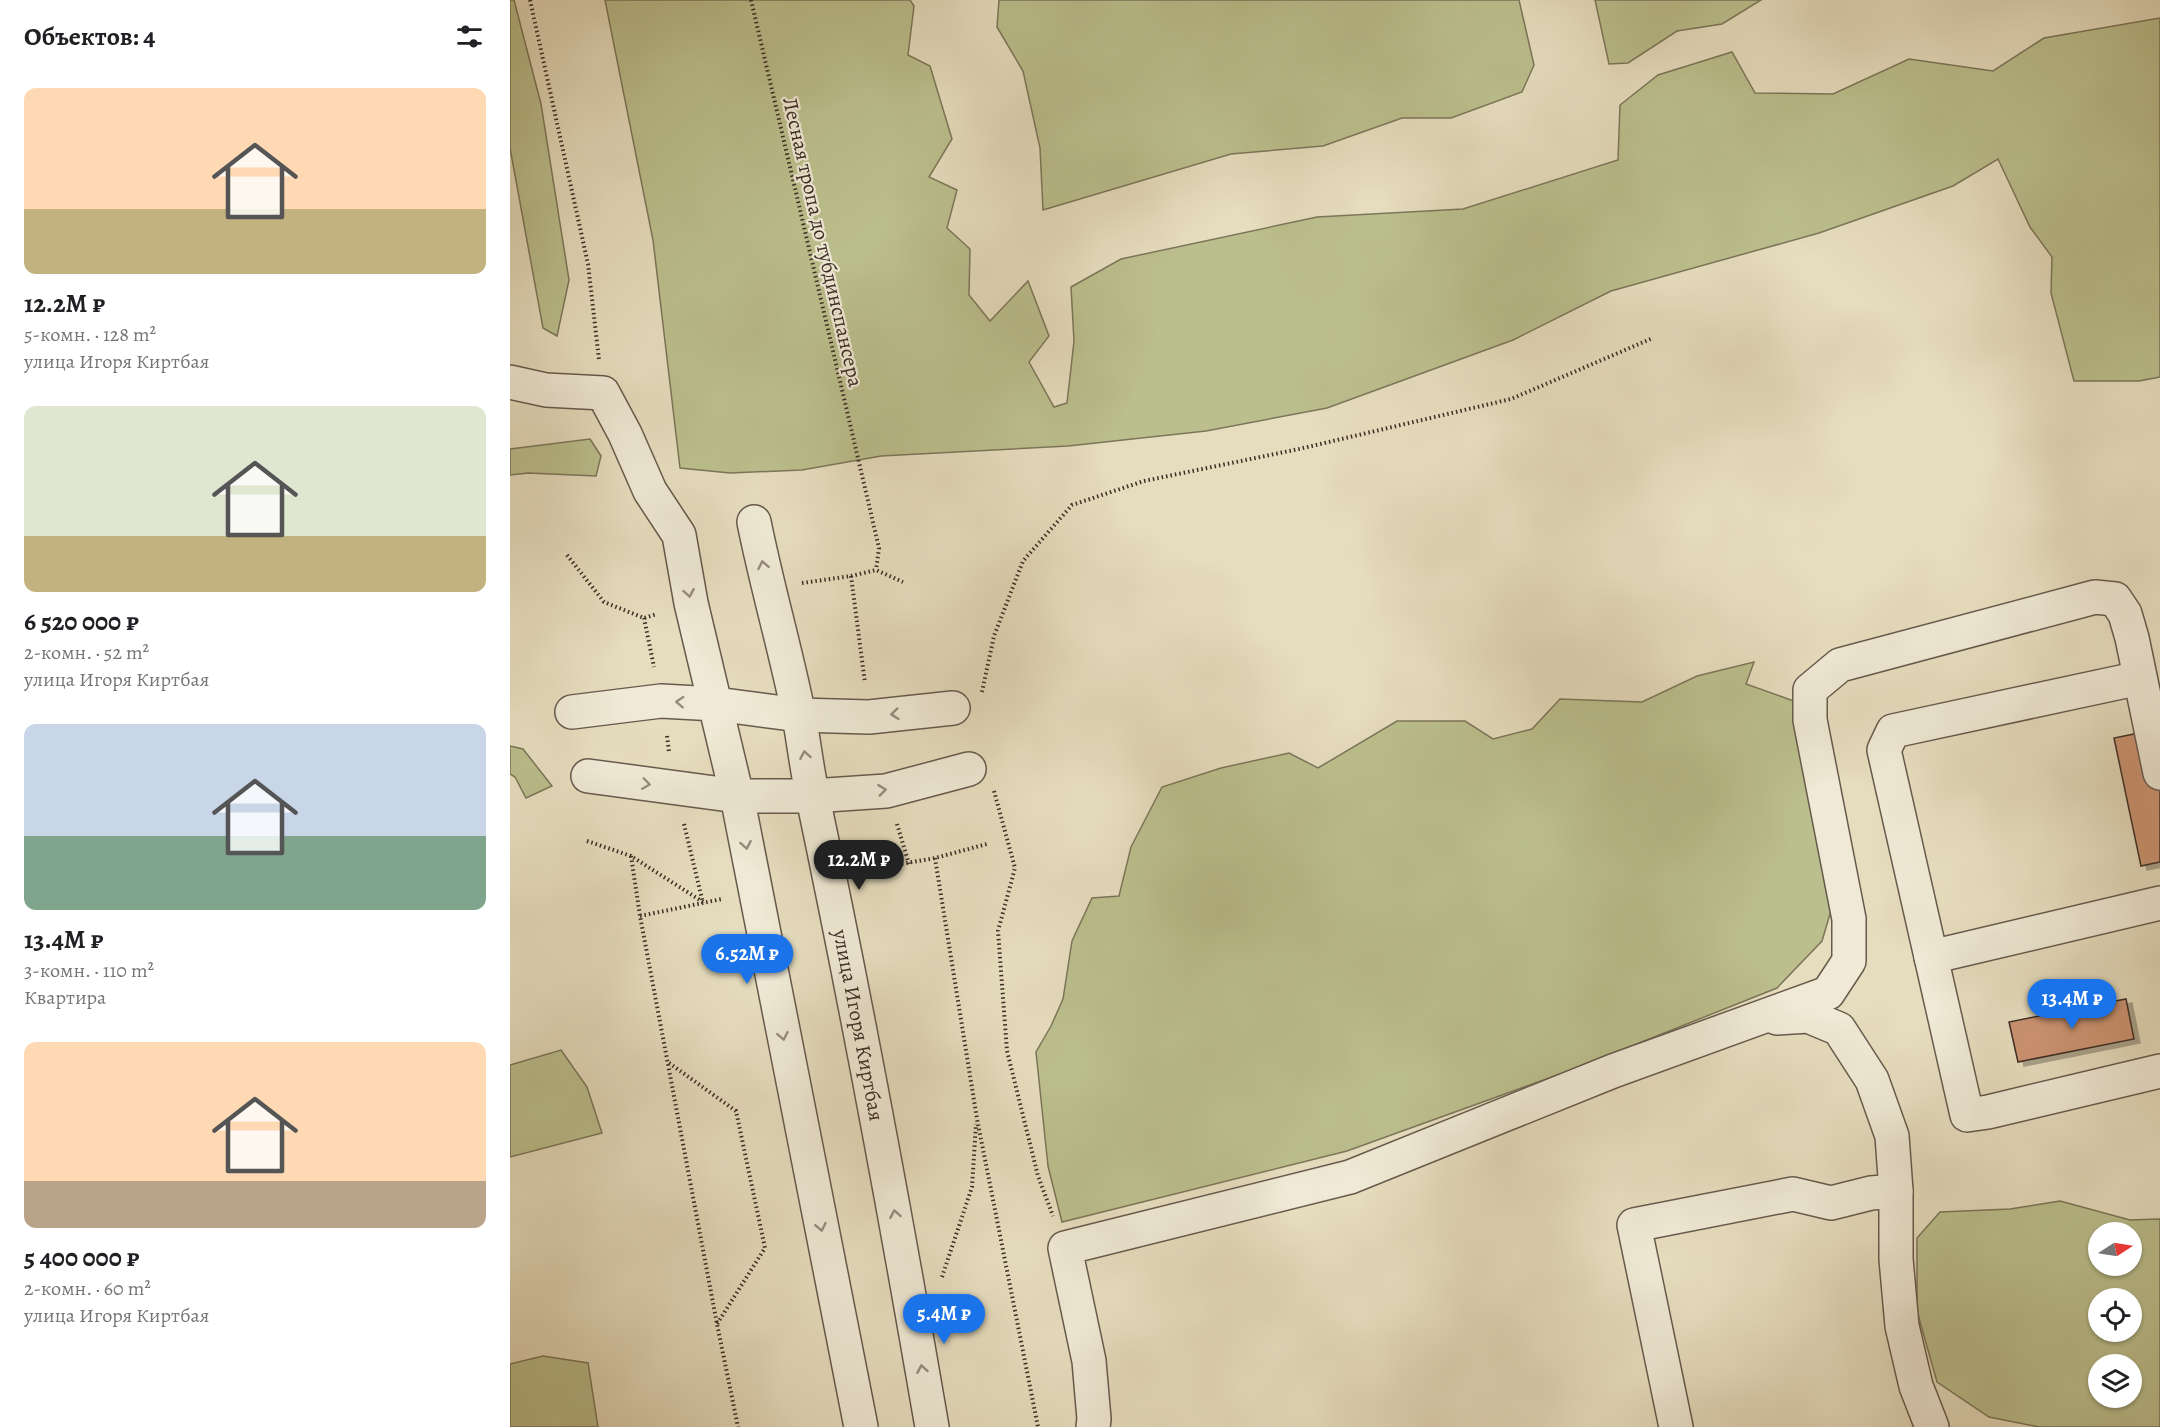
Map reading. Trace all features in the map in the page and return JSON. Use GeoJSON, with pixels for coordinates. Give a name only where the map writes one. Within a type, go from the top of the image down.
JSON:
{"type":"FeatureCollection","features":[{"type":"Feature","properties":{"kind":"street"},"geometry":{"type":"LineString","coordinates":[[510,382],[546,390],[603,393],[625,434],[650,491],[679,536],[691,603],[737,796],[754,892],[861,1427]]}},
{"type":"Feature","properties":{"kind":"street","name":"улица Игоря Киртбая"},"geometry":{"type":"LineString","coordinates":[[754,522],[798,715],[812,796],[830,876],[880,1132],[932,1427]]}},
{"type":"Feature","properties":{"kind":"street"},"geometry":{"type":"LineString","coordinates":[[1093,1427],[1089,1361],[1065,1248],[1350,1177],[1613,1071],[1828,993],[1849,961],[1849,919],[1810,720],[1810,690],[1840,665],[2095,597],[2115,599],[2125,614],[2160,772]]}},
{"type":"Feature","properties":{"kind":"street"},"geometry":{"type":"LineString","coordinates":[[2140,678],[1893,731],[1884,750],[1968,1115],[2160,1071]]}},
{"type":"Feature","properties":{"kind":"street"},"geometry":{"type":"LineString","coordinates":[[572,712],[661,701],[716,704],[798,715],[869,717],[967,704]]}},
{"type":"Feature","properties":{"kind":"street"},"geometry":{"type":"LineString","coordinates":[[588,776],[737,796],[812,796],[886,791],[981,778]]}},
{"type":"Feature","properties":{"kind":"street"},"geometry":{"type":"LineString","coordinates":[[1931,957],[2160,903]]}},
{"type":"Feature","properties":{"kind":"street"},"geometry":{"type":"LineString","coordinates":[[1757,1019],[1808,1016],[1839,1029],[1872,1080],[1892,1136],[1896,1191],[1896,1259],[1902,1326],[1916,1386],[1932,1427]]}},
{"type":"Feature","properties":{"kind":"street"},"geometry":{"type":"LineString","coordinates":[[1676,1427],[1634,1225],[1793,1194],[1831,1203],[1871,1193],[1896,1191]]}},
{"type":"Feature","properties":{"kind":"path"},"geometry":{"type":"LineString","coordinates":[[530,0],[588,264],[603,393]]}},
{"type":"Feature","properties":{"kind":"path","name":"Лесная тропа до тубдинспансера"},"geometry":{"type":"LineString","coordinates":[[751,0],[879,548],[876,570],[903,582]]}},
{"type":"Feature","properties":{"kind":"path"},"geometry":{"type":"LineString","coordinates":[[967,704],[1023,561],[1071,505],[1144,481],[1299,449],[1511,399],[1653,338]]}},
{"type":"Feature","properties":{"kind":"path"},"geometry":{"type":"LineString","coordinates":[[567,555],[604,602],[644,618]]}},
{"type":"Feature","properties":{"kind":"path"},"geometry":{"type":"LineString","coordinates":[[981,778],[1015,868],[998,931],[1007,1051],[1038,1176],[1065,1248]]}},
{"type":"Feature","properties":{"kind":"path"},"geometry":{"type":"LineString","coordinates":[[587,841],[631,856],[703,903]]}},
{"type":"Feature","properties":{"kind":"path"},"geometry":{"type":"LineString","coordinates":[[631,856],[640,916],[738,1427]]}},
{"type":"Feature","properties":{"kind":"path"},"geometry":{"type":"LineString","coordinates":[[935,858],[977,1119],[1038,1427]]}},
{"type":"Feature","properties":{"kind":"path"},"geometry":{"type":"LineString","coordinates":[[668,1063],[736,1111],[765,1248],[717,1324]]}},
{"type":"Feature","properties":{"kind":"path"},"geometry":{"type":"LineString","coordinates":[[939,1287],[972,1187],[977,1119]]}},
{"type":"Feature","properties":{"kind":"green space"},"geometry":{"type":"Polygon","coordinates":[[[510,0],[514,0],[541,104],[569,280],[557,336],[543,328],[510,148],[510,0]]]}},
{"type":"Feature","properties":{"kind":"green space"},"geometry":{"type":"Polygon","coordinates":[[[605,0],[910,0],[914,6],[908,55],[930,66],[952,139],[929,177],[957,190],[947,228],[970,249],[969,295],[990,321],[1028,281],[1049,336],[1029,362],[1054,407],[1067,403],[1074,341],[1071,287],[1121,259],[1317,217],[1463,209],[1618,160],[1620,105],[1658,75],[1732,52],[1755,93],[1833,94],[1909,59],[1993,71],[2044,38],[2160,18],[2160,377],[2139,381],[2074,381],[2051,293],[2052,257],[2030,227],[1998,159],[1953,186],[1819,233],[1611,291],[1513,340],[1327,408],[1206,431],[1068,446],[881,456],[802,470],[730,473],[680,468],[653,240],[605,0]]]}},
{"type":"Feature","properties":{"kind":"green space"},"geometry":{"type":"Polygon","coordinates":[[[999,0],[1519,0],[1534,65],[1522,92],[1451,118],[1402,118],[1323,146],[1231,154],[1043,210],[1040,148],[1023,71],[997,27],[999,0]]]}},
{"type":"Feature","properties":{"kind":"green space"},"geometry":{"type":"Polygon","coordinates":[[[1595,0],[1761,0],[1722,24],[1677,31],[1628,63],[1609,64],[1595,0]]]}},
{"type":"Feature","properties":{"kind":"green space"},"geometry":{"type":"Polygon","coordinates":[[[590,439],[601,456],[596,476],[528,473],[510,475],[510,449],[590,439]]]}},
{"type":"Feature","properties":{"kind":"green space"},"geometry":{"type":"Polygon","coordinates":[[[1754,662],[1746,684],[1794,701],[1833,904],[1822,941],[1777,988],[1574,1069],[1347,1151],[1062,1222],[1048,1166],[1036,1052],[1063,999],[1072,941],[1092,898],[1119,896],[1131,847],[1162,787],[1221,768],[1289,753],[1318,768],[1397,721],[1465,721],[1493,739],[1532,729],[1560,699],[1642,702],[1697,676],[1754,662]]]}},
{"type":"Feature","properties":{"kind":"green space"},"geometry":{"type":"Polygon","coordinates":[[[510,746],[523,749],[552,786],[526,798],[515,777],[510,774],[510,746]]]}},
{"type":"Feature","properties":{"kind":"green space"},"geometry":{"type":"Polygon","coordinates":[[[561,1050],[587,1087],[602,1133],[510,1157],[510,1065],[561,1050]]]}},
{"type":"Feature","properties":{"kind":"green space"},"geometry":{"type":"Polygon","coordinates":[[[2060,1201],[2130,1220],[2160,1219],[2160,1427],[2039,1427],[1989,1417],[1937,1382],[1917,1311],[1917,1238],[1940,1212],[2010,1209],[2060,1201]]]}},
{"type":"Feature","properties":{"kind":"green space"},"geometry":{"type":"Polygon","coordinates":[[[543,1356],[588,1363],[598,1427],[510,1427],[510,1364],[543,1356]]]}},
{"type":"Feature","properties":{"kind":"building"},"geometry":{"type":"Polygon","coordinates":[[[2149,731],[2160,781],[2160,862],[2141,866],[2114,738],[2149,731]]]}},
{"type":"Feature","properties":{"kind":"building"},"geometry":{"type":"Polygon","coordinates":[[[2126,999],[2134,1039],[2018,1062],[2009,1022],[2126,999]]]}}]}
